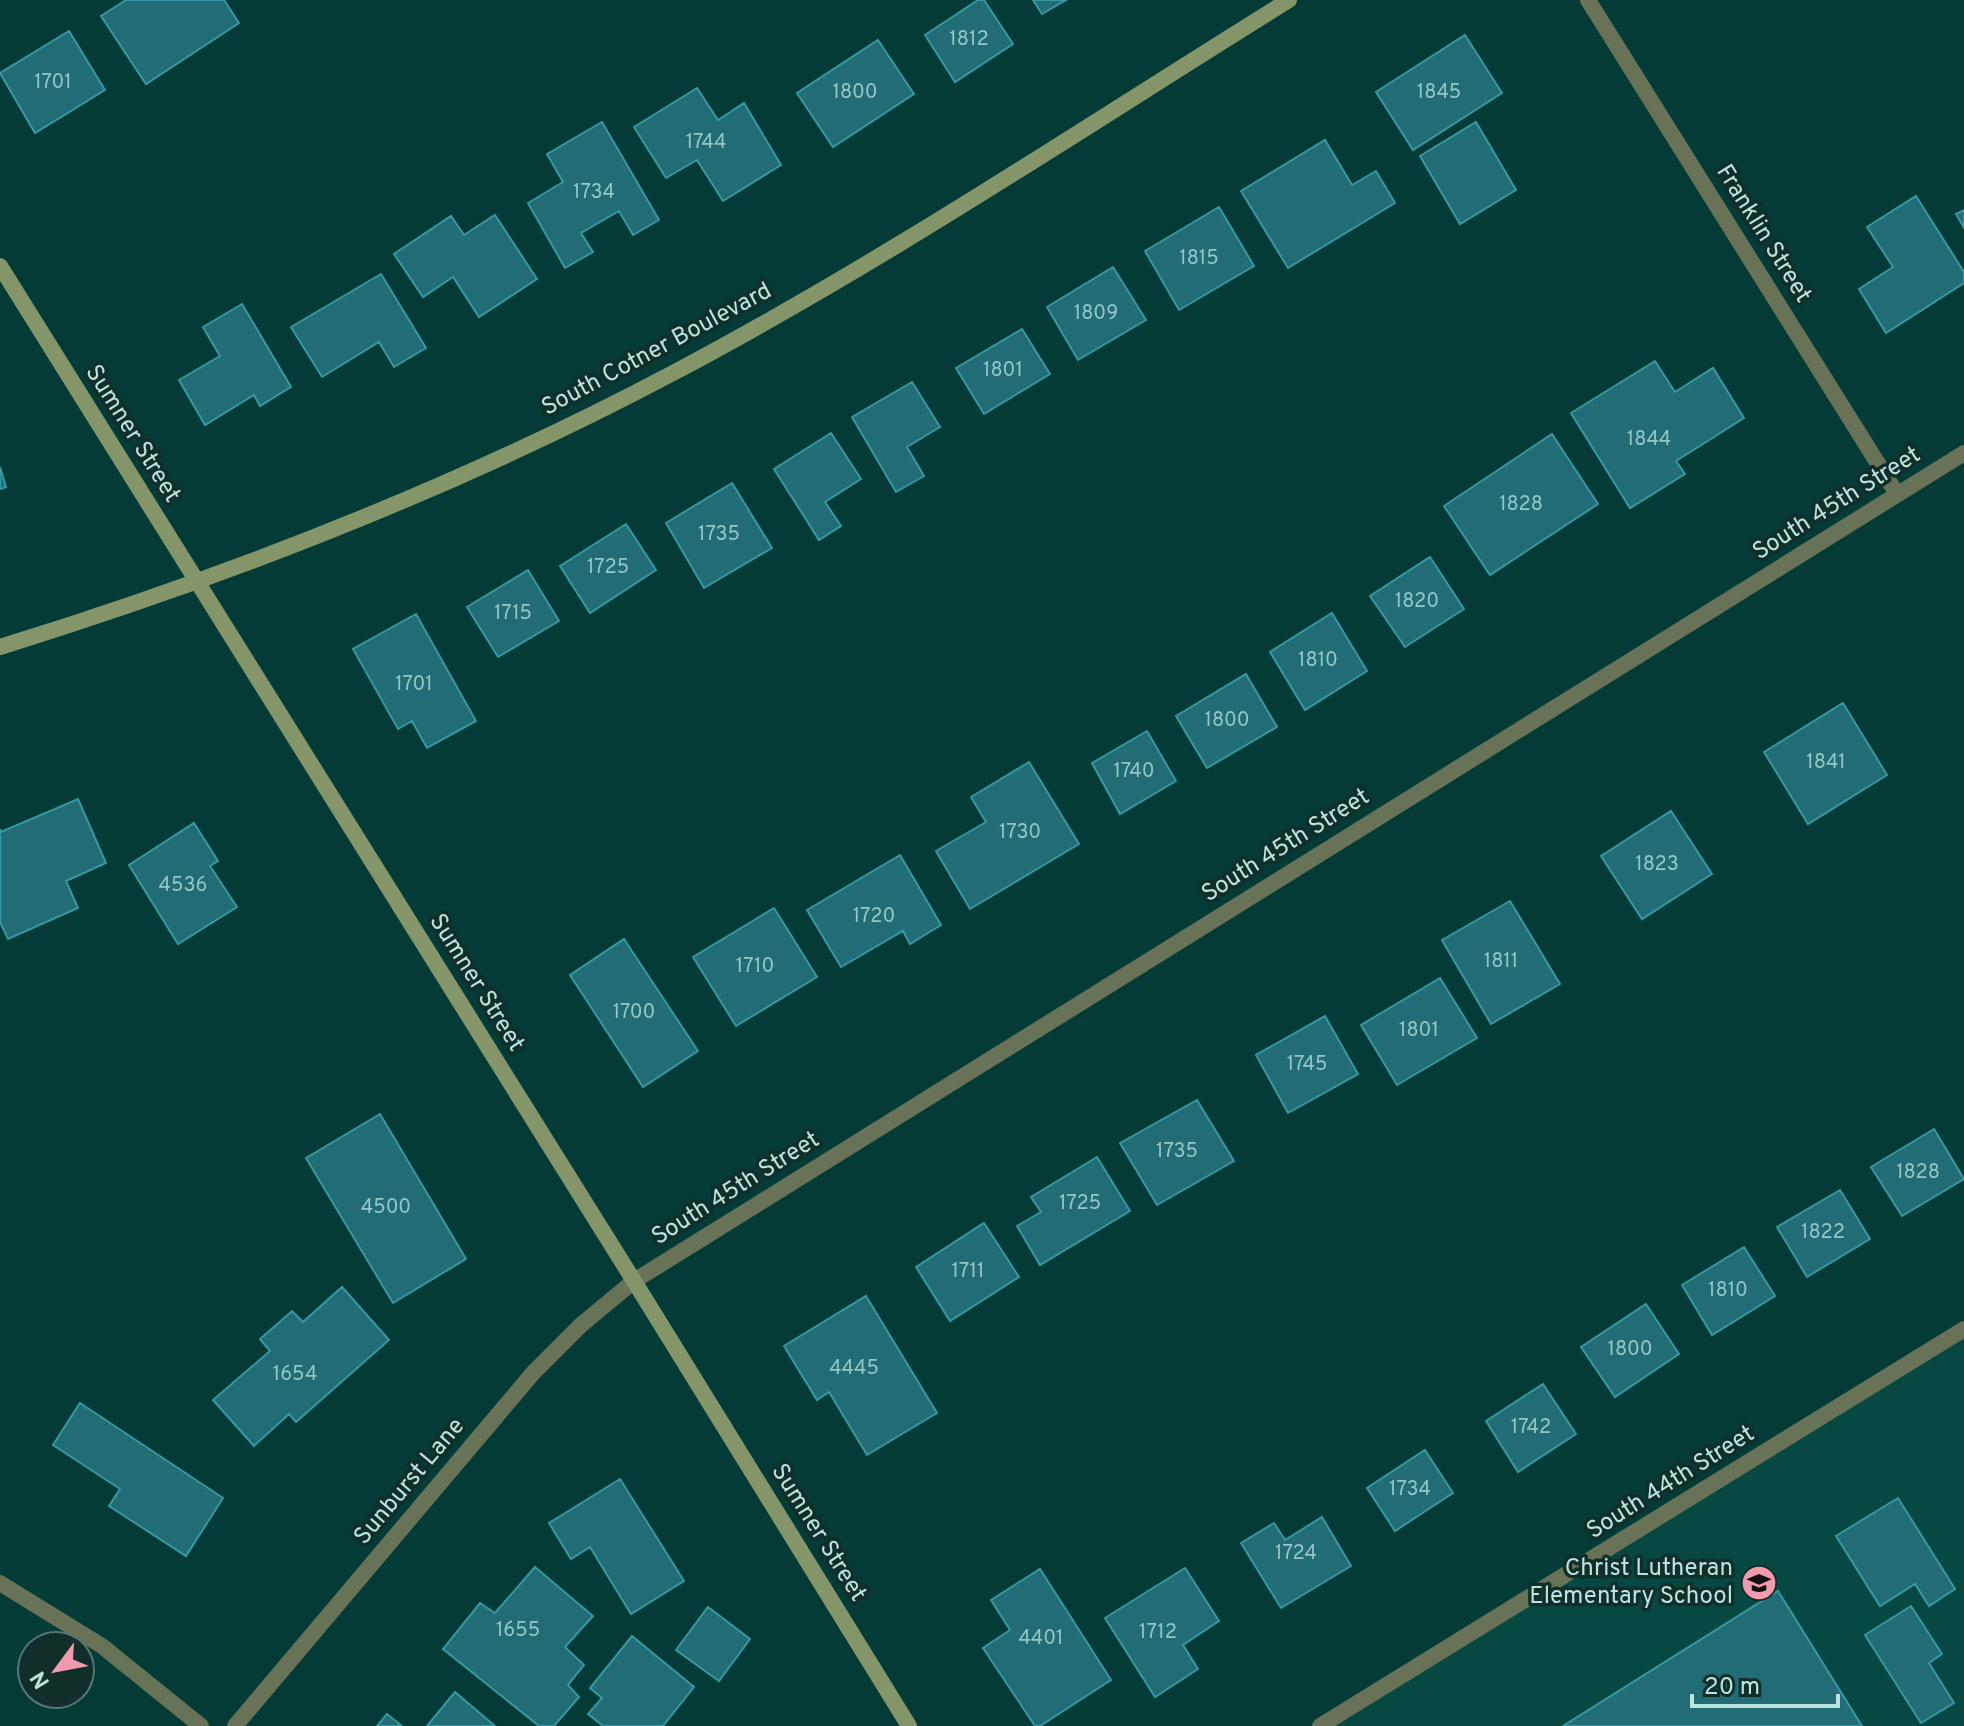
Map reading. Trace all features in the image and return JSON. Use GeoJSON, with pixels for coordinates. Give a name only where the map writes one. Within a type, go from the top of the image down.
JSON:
{"type":"FeatureCollection","features":[{"type":"Feature","properties":{"kind":"street","name":"South Cotner Boulevard"},"geometry":{"type":"LineString","coordinates":[[0,647],[196,583],[372,516],[485,466],[681,369],[877,256],[1289,0]]}},
{"type":"Feature","properties":{"kind":"street","name":"Franklin Street"},"geometry":{"type":"LineString","coordinates":[[1588,0],[1897,494]]}},
{"type":"Feature","properties":{"kind":"street","name":"Sumner Street"},"geometry":{"type":"LineString","coordinates":[[0,266],[909,1726]]}},
{"type":"Feature","properties":{"kind":"street","name":"South 45th Street"},"geometry":{"type":"LineString","coordinates":[[634,1281],[1964,453]]}},
{"type":"Feature","properties":{"kind":"street","name":"Sunburst Lane"},"geometry":{"type":"LineString","coordinates":[[235,1726],[533,1373],[581,1325],[634,1281]]}},
{"type":"Feature","properties":{"kind":"street","name":"South 44th Street"},"geometry":{"type":"LineString","coordinates":[[1320,1726],[1964,1329]]}},
{"type":"Feature","properties":{"kind":"street"},"geometry":{"type":"LineString","coordinates":[[0,1583],[102,1646],[201,1726]]}},
{"type":"Feature","properties":{"kind":"shaded area","name":"Christ Lutheran Elementary School"},"geometry":{"type":"Polygon","coordinates":[[[1964,1329],[1964,1726],[1320,1726],[1964,1329]]]}},
{"type":"Feature","properties":{"kind":"building"},"geometry":{"type":"Polygon","coordinates":[[[126,0],[224,0],[239,23],[146,84],[101,16],[126,0]]]}},
{"type":"Feature","properties":{"kind":"building"},"geometry":{"type":"Polygon","coordinates":[[[978,0],[984,0],[1013,44],[955,82],[925,35],[978,0]]]}},
{"type":"Feature","properties":{"kind":"building"},"geometry":{"type":"Polygon","coordinates":[[[1033,0],[1066,0],[1042,14],[1033,0]]]}},
{"type":"Feature","properties":{"kind":"building"},"geometry":{"type":"Polygon","coordinates":[[[69,31],[105,90],[35,133],[0,73],[69,31]]]}},
{"type":"Feature","properties":{"kind":"building"},"geometry":{"type":"Polygon","coordinates":[[[1465,35],[1502,93],[1413,150],[1376,92],[1465,35]]]}},
{"type":"Feature","properties":{"kind":"building"},"geometry":{"type":"Polygon","coordinates":[[[878,40],[914,94],[833,147],[797,93],[878,40]]]}},
{"type":"Feature","properties":{"kind":"building"},"geometry":{"type":"Polygon","coordinates":[[[697,88],[718,120],[744,103],[781,165],[723,201],[697,160],[666,178],[634,127],[697,88]]]}},
{"type":"Feature","properties":{"kind":"building"},"geometry":{"type":"Polygon","coordinates":[[[602,122],[659,220],[633,235],[619,211],[581,233],[593,252],[565,268],[528,203],[563,182],[547,154],[602,122]]]}},
{"type":"Feature","properties":{"kind":"building"},"geometry":{"type":"Polygon","coordinates":[[[1476,122],[1516,190],[1460,224],[1420,156],[1476,122]]]}},
{"type":"Feature","properties":{"kind":"building"},"geometry":{"type":"Polygon","coordinates":[[[1325,140],[1352,185],[1376,171],[1395,203],[1288,268],[1241,191],[1325,140]]]}},
{"type":"Feature","properties":{"kind":"building"},"geometry":{"type":"Polygon","coordinates":[[[1916,196],[1964,272],[1964,283],[1886,333],[1859,289],[1893,267],[1867,227],[1916,196]]]}},
{"type":"Feature","properties":{"kind":"building"},"geometry":{"type":"Polygon","coordinates":[[[1219,207],[1254,266],[1179,310],[1145,251],[1219,207]]]}},
{"type":"Feature","properties":{"kind":"building"},"geometry":{"type":"Polygon","coordinates":[[[1964,210],[1964,228],[1956,214],[1964,210]]]}},
{"type":"Feature","properties":{"kind":"building"},"geometry":{"type":"Polygon","coordinates":[[[495,215],[537,279],[479,317],[453,277],[423,297],[394,254],[451,216],[464,235],[495,215]]]}},
{"type":"Feature","properties":{"kind":"building"},"geometry":{"type":"Polygon","coordinates":[[[1113,267],[1146,320],[1078,360],[1047,307],[1113,267]]]}},
{"type":"Feature","properties":{"kind":"building"},"geometry":{"type":"Polygon","coordinates":[[[381,274],[426,348],[394,367],[379,342],[322,377],[291,327],[381,274]]]}},
{"type":"Feature","properties":{"kind":"building"},"geometry":{"type":"Polygon","coordinates":[[[242,304],[291,387],[260,406],[254,395],[205,425],[179,380],[220,356],[203,327],[242,304]]]}},
{"type":"Feature","properties":{"kind":"building"},"geometry":{"type":"Polygon","coordinates":[[[1022,329],[1050,374],[984,414],[956,368],[1022,329]]]}},
{"type":"Feature","properties":{"kind":"building"},"geometry":{"type":"Polygon","coordinates":[[[1655,361],[1675,392],[1713,368],[1744,418],[1676,461],[1685,474],[1630,508],[1571,413],[1655,361]]]}},
{"type":"Feature","properties":{"kind":"building"},"geometry":{"type":"Polygon","coordinates":[[[912,382],[940,427],[907,447],[924,476],[896,492],[852,417],[912,382]]]}},
{"type":"Feature","properties":{"kind":"building"},"geometry":{"type":"Polygon","coordinates":[[[831,433],[861,479],[825,502],[841,526],[819,540],[774,469],[831,433]]]}},
{"type":"Feature","properties":{"kind":"building"},"geometry":{"type":"Polygon","coordinates":[[[1552,434],[1598,504],[1490,575],[1444,506],[1552,434]]]}},
{"type":"Feature","properties":{"kind":"building"},"geometry":{"type":"Polygon","coordinates":[[[0,467],[6,487],[0,489],[0,467]]]}},
{"type":"Feature","properties":{"kind":"building"},"geometry":{"type":"Polygon","coordinates":[[[732,483],[772,548],[704,588],[666,523],[732,483]]]}},
{"type":"Feature","properties":{"kind":"building"},"geometry":{"type":"Polygon","coordinates":[[[626,524],[656,570],[590,613],[560,566],[626,524]]]}},
{"type":"Feature","properties":{"kind":"building"},"geometry":{"type":"Polygon","coordinates":[[[1430,557],[1464,609],[1405,647],[1370,596],[1430,557]]]}},
{"type":"Feature","properties":{"kind":"building"},"geometry":{"type":"Polygon","coordinates":[[[528,570],[559,621],[498,657],[467,607],[528,570]]]}},
{"type":"Feature","properties":{"kind":"building"},"geometry":{"type":"Polygon","coordinates":[[[1332,613],[1367,671],[1305,710],[1270,652],[1332,613]]]}},
{"type":"Feature","properties":{"kind":"building"},"geometry":{"type":"Polygon","coordinates":[[[416,614],[476,721],[427,748],[412,721],[398,729],[353,649],[416,614]]]}},
{"type":"Feature","properties":{"kind":"building"},"geometry":{"type":"Polygon","coordinates":[[[1246,674],[1277,727],[1207,768],[1176,716],[1246,674]]]}},
{"type":"Feature","properties":{"kind":"building"},"geometry":{"type":"Polygon","coordinates":[[[1843,703],[1887,775],[1808,824],[1764,752],[1843,703]]]}},
{"type":"Feature","properties":{"kind":"building"},"geometry":{"type":"Polygon","coordinates":[[[1147,731],[1176,781],[1120,814],[1092,763],[1147,731]]]}},
{"type":"Feature","properties":{"kind":"building"},"geometry":{"type":"Polygon","coordinates":[[[1029,762],[1079,844],[970,909],[936,851],[986,822],[971,797],[1029,762]]]}},
{"type":"Feature","properties":{"kind":"building"},"geometry":{"type":"Polygon","coordinates":[[[78,799],[106,863],[66,881],[78,908],[8,939],[0,922],[0,829],[1,832],[78,799]]]}},
{"type":"Feature","properties":{"kind":"building"},"geometry":{"type":"Polygon","coordinates":[[[1671,811],[1712,874],[1642,919],[1601,856],[1671,811]]]}},
{"type":"Feature","properties":{"kind":"building"},"geometry":{"type":"Polygon","coordinates":[[[194,823],[218,861],[210,866],[237,907],[178,944],[129,865],[194,823]]]}},
{"type":"Feature","properties":{"kind":"building"},"geometry":{"type":"Polygon","coordinates":[[[900,855],[941,925],[910,944],[903,931],[841,967],[807,910],[900,855]]]}},
{"type":"Feature","properties":{"kind":"building"},"geometry":{"type":"Polygon","coordinates":[[[1510,901],[1560,984],[1491,1024],[1442,940],[1510,901]]]}},
{"type":"Feature","properties":{"kind":"building"},"geometry":{"type":"Polygon","coordinates":[[[774,908],[817,977],[736,1026],[693,957],[774,908]]]}},
{"type":"Feature","properties":{"kind":"building"},"geometry":{"type":"Polygon","coordinates":[[[624,939],[698,1051],[643,1087],[570,975],[624,939]]]}},
{"type":"Feature","properties":{"kind":"building"},"geometry":{"type":"Polygon","coordinates":[[[1440,978],[1477,1038],[1397,1085],[1361,1025],[1440,978]]]}},
{"type":"Feature","properties":{"kind":"building"},"geometry":{"type":"Polygon","coordinates":[[[1325,1016],[1358,1074],[1288,1113],[1256,1055],[1325,1016]]]}},
{"type":"Feature","properties":{"kind":"building"},"geometry":{"type":"Polygon","coordinates":[[[1197,1100],[1234,1161],[1157,1205],[1120,1143],[1197,1100]]]}},
{"type":"Feature","properties":{"kind":"building"},"geometry":{"type":"Polygon","coordinates":[[[380,1114],[466,1259],[393,1303],[306,1158],[380,1114]]]}},
{"type":"Feature","properties":{"kind":"building"},"geometry":{"type":"Polygon","coordinates":[[[1934,1129],[1964,1179],[1902,1216],[1871,1167],[1934,1129]]]}},
{"type":"Feature","properties":{"kind":"building"},"geometry":{"type":"Polygon","coordinates":[[[1097,1157],[1130,1211],[1040,1265],[1017,1226],[1041,1212],[1031,1197],[1097,1157]]]}},
{"type":"Feature","properties":{"kind":"building"},"geometry":{"type":"Polygon","coordinates":[[[1840,1190],[1870,1239],[1807,1277],[1777,1227],[1840,1190]]]}},
{"type":"Feature","properties":{"kind":"building"},"geometry":{"type":"Polygon","coordinates":[[[984,1223],[1019,1277],[950,1321],[916,1267],[984,1223]]]}},
{"type":"Feature","properties":{"kind":"building"},"geometry":{"type":"Polygon","coordinates":[[[1744,1247],[1775,1296],[1712,1335],[1682,1285],[1744,1247]]]}},
{"type":"Feature","properties":{"kind":"building"},"geometry":{"type":"Polygon","coordinates":[[[342,1287],[389,1340],[296,1422],[289,1414],[254,1446],[213,1400],[270,1351],[260,1339],[292,1311],[303,1322],[342,1287]]]}},
{"type":"Feature","properties":{"kind":"building"},"geometry":{"type":"Polygon","coordinates":[[[866,1296],[937,1413],[867,1455],[829,1392],[817,1400],[784,1346],[866,1296]]]}},
{"type":"Feature","properties":{"kind":"building"},"geometry":{"type":"Polygon","coordinates":[[[1646,1304],[1679,1354],[1615,1397],[1581,1347],[1646,1304]]]}},
{"type":"Feature","properties":{"kind":"building"},"geometry":{"type":"Polygon","coordinates":[[[1543,1384],[1576,1434],[1518,1472],[1486,1421],[1543,1384]]]}},
{"type":"Feature","properties":{"kind":"building"},"geometry":{"type":"Polygon","coordinates":[[[80,1403],[223,1498],[186,1556],[109,1506],[120,1489],[53,1445],[80,1403]]]}},
{"type":"Feature","properties":{"kind":"building"},"geometry":{"type":"Polygon","coordinates":[[[1425,1450],[1453,1493],[1395,1531],[1367,1488],[1425,1450]]]}},
{"type":"Feature","properties":{"kind":"building"},"geometry":{"type":"Polygon","coordinates":[[[620,1479],[684,1581],[631,1614],[590,1547],[571,1559],[549,1523],[620,1479]]]}},
{"type":"Feature","properties":{"kind":"building"},"geometry":{"type":"Polygon","coordinates":[[[1898,1498],[1955,1589],[1929,1606],[1915,1584],[1880,1606],[1836,1536],[1898,1498]]]}},
{"type":"Feature","properties":{"kind":"building"},"geometry":{"type":"Polygon","coordinates":[[[1322,1517],[1351,1566],[1281,1608],[1241,1543],[1274,1523],[1285,1540],[1322,1517]]]}},
{"type":"Feature","properties":{"kind":"building"},"geometry":{"type":"Polygon","coordinates":[[[535,1567],[593,1616],[565,1647],[584,1665],[568,1685],[579,1697],[554,1726],[539,1726],[443,1649],[480,1603],[495,1613],[535,1567]]]}},
{"type":"Feature","properties":{"kind":"building"},"geometry":{"type":"Polygon","coordinates":[[[1185,1568],[1219,1621],[1183,1645],[1198,1669],[1155,1697],[1105,1618],[1185,1568]]]}},
{"type":"Feature","properties":{"kind":"building"},"geometry":{"type":"Polygon","coordinates":[[[1040,1569],[1111,1680],[1040,1726],[1035,1726],[983,1648],[1010,1630],[991,1600],[1040,1569]]]}},
{"type":"Feature","properties":{"kind":"building"},"geometry":{"type":"Polygon","coordinates":[[[1778,1591],[1862,1726],[1563,1726],[1778,1591]]]}},
{"type":"Feature","properties":{"kind":"building"},"geometry":{"type":"Polygon","coordinates":[[[1911,1606],[1942,1654],[1929,1663],[1954,1703],[1921,1723],[1865,1635],[1911,1606]]]}},
{"type":"Feature","properties":{"kind":"building"},"geometry":{"type":"Polygon","coordinates":[[[708,1607],[750,1639],[719,1681],[676,1650],[708,1607]]]}},
{"type":"Feature","properties":{"kind":"building"},"geometry":{"type":"Polygon","coordinates":[[[632,1636],[694,1687],[663,1726],[603,1726],[588,1714],[602,1698],[590,1688],[632,1636]]]}},
{"type":"Feature","properties":{"kind":"building"},"geometry":{"type":"Polygon","coordinates":[[[455,1692],[495,1726],[427,1726],[455,1692]]]}},
{"type":"Feature","properties":{"kind":"building"},"geometry":{"type":"Polygon","coordinates":[[[387,1714],[402,1726],[377,1726],[387,1714]]]}},
{"type":"Feature","properties":{"kind":"place","name":"Christ Lutheran Elementary School"},"geometry":{"type":"Point","coordinates":[1759,1583]}}]}
